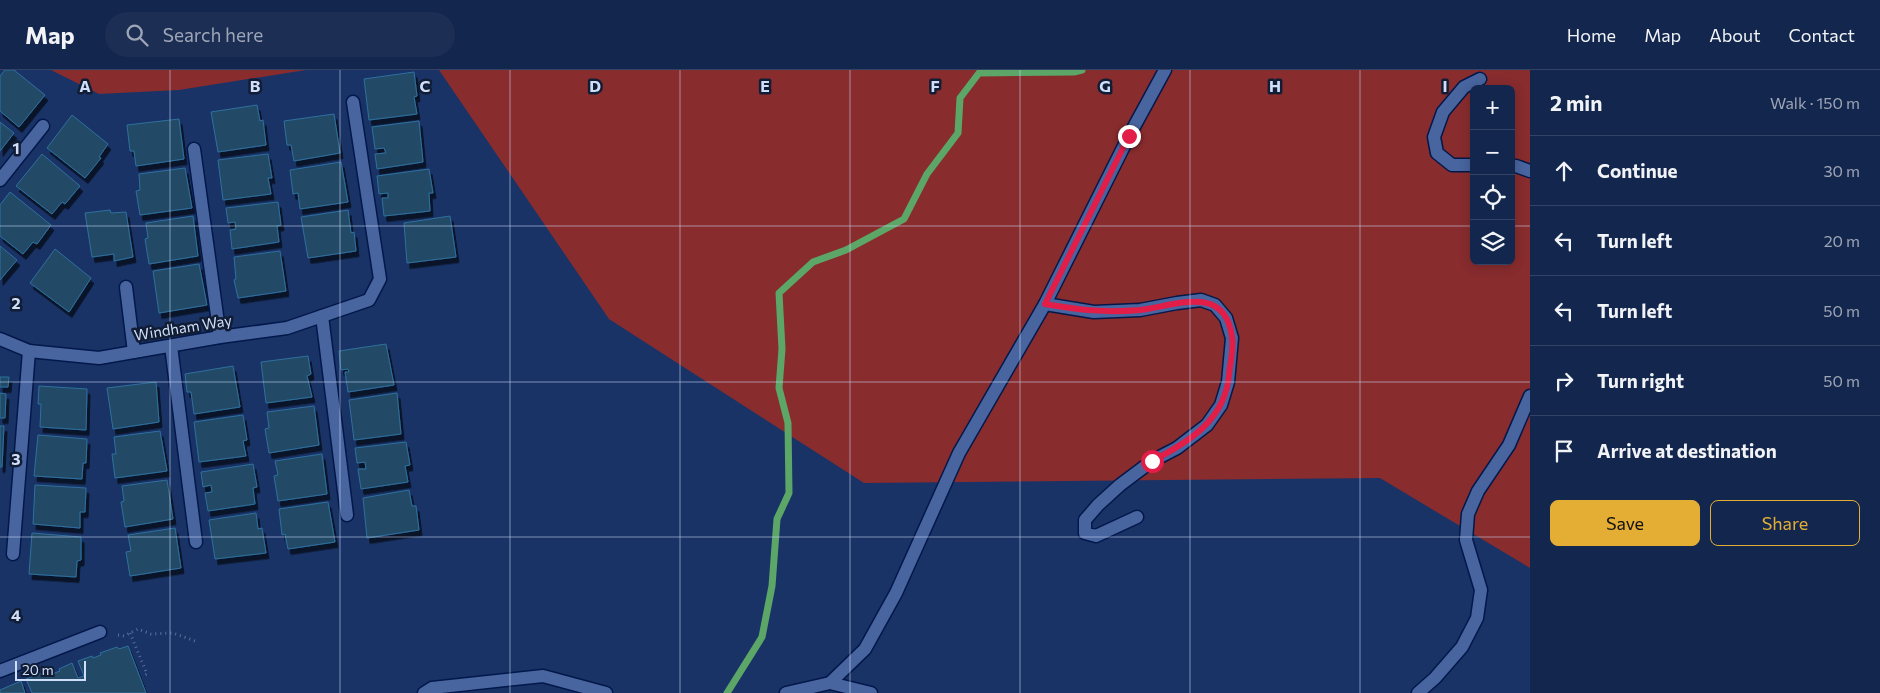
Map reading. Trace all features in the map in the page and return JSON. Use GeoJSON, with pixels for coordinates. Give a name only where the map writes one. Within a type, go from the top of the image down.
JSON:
{"type":"FeatureCollection","features":[{"type":"Feature","properties":{"kind":"street"},"geometry":{"type":"LineString","coordinates":[[830,683],[865,649],[896,593],[958,453],[1045,304],[1129,136],[1165,70]]}},
{"type":"Feature","properties":{"kind":"street"},"geometry":{"type":"LineString","coordinates":[[1470,165],[1452,165],[1437,154],[1434,137],[1443,112],[1464,87],[1480,79]]}},
{"type":"Feature","properties":{"kind":"street","name":"Windham Way"},"geometry":{"type":"LineString","coordinates":[[0,339],[29,351],[99,358],[220,337],[287,328],[369,300],[380,279],[353,102]]}},
{"type":"Feature","properties":{"kind":"street"},"geometry":{"type":"LineString","coordinates":[[0,180],[42,126]]}},
{"type":"Feature","properties":{"kind":"street"},"geometry":{"type":"LineString","coordinates":[[194,149],[220,337]]}},
{"type":"Feature","properties":{"kind":"street"},"geometry":{"type":"LineString","coordinates":[[1515,166],[1530,171]]}},
{"type":"Feature","properties":{"kind":"street"},"geometry":{"type":"LineString","coordinates":[[126,287],[134,352]]}},
{"type":"Feature","properties":{"kind":"street"},"geometry":{"type":"LineString","coordinates":[[1045,304],[1094,312],[1140,310],[1201,300],[1214,305],[1226,318],[1232,338],[1228,382],[1221,405],[1207,425],[1177,448],[1152,461],[1103,500],[1085,520],[1085,534],[1096,536],[1137,517]]}},
{"type":"Feature","properties":{"kind":"street"},"geometry":{"type":"LineString","coordinates":[[322,316],[347,515]]}},
{"type":"Feature","properties":{"kind":"street"},"geometry":{"type":"LineString","coordinates":[[171,346],[196,542]]}},
{"type":"Feature","properties":{"kind":"street"},"geometry":{"type":"LineString","coordinates":[[13,554],[29,351]]}},
{"type":"Feature","properties":{"kind":"street"},"geometry":{"type":"LineString","coordinates":[[1418,693],[1435,678],[1462,647],[1477,618],[1481,590],[1466,540],[1468,514],[1478,491],[1509,445],[1530,396]]}},
{"type":"Feature","properties":{"kind":"street"},"geometry":{"type":"LineString","coordinates":[[0,671],[100,632]]}},
{"type":"Feature","properties":{"kind":"street"},"geometry":{"type":"LineString","coordinates":[[424,693],[432,688],[543,676],[606,693]]}},
{"type":"Feature","properties":{"kind":"street"},"geometry":{"type":"LineString","coordinates":[[786,693],[830,683],[871,693]]}},
{"type":"Feature","properties":{"kind":"path"},"geometry":{"type":"LineString","coordinates":[[124,636],[138,629],[151,634],[173,633],[195,641]]}},
{"type":"Feature","properties":{"kind":"path"},"geometry":{"type":"LineString","coordinates":[[130,633],[147,674],[143,676]]}},
{"type":"Feature","properties":{"kind":"shaded area"},"geometry":{"type":"Polygon","coordinates":[[[51,70],[306,70],[179,90],[99,94],[51,70]]]}},
{"type":"Feature","properties":{"kind":"shaded area"},"geometry":{"type":"Polygon","coordinates":[[[439,70],[1530,70],[1530,568],[1380,478],[864,483],[609,319],[439,70]]]}},
{"type":"Feature","properties":{"kind":"building"},"geometry":{"type":"Polygon","coordinates":[[[5,70],[14,70],[45,95],[19,127],[0,111],[0,76],[5,70]]]}},
{"type":"Feature","properties":{"kind":"building"},"geometry":{"type":"Polygon","coordinates":[[[414,72],[417,96],[414,97],[417,114],[369,120],[364,79],[414,72]]]}},
{"type":"Feature","properties":{"kind":"building"},"geometry":{"type":"Polygon","coordinates":[[[257,105],[260,121],[263,120],[266,145],[218,152],[211,112],[257,105]]]}},
{"type":"Feature","properties":{"kind":"building"},"geometry":{"type":"Polygon","coordinates":[[[334,114],[340,153],[294,161],[291,145],[287,145],[284,121],[334,114]]]}},
{"type":"Feature","properties":{"kind":"building"},"geometry":{"type":"Polygon","coordinates":[[[72,115],[108,144],[99,157],[101,158],[85,178],[47,148],[72,115]]]}},
{"type":"Feature","properties":{"kind":"building"},"geometry":{"type":"Polygon","coordinates":[[[179,119],[184,159],[136,166],[134,151],[130,151],[127,125],[179,119]]]}},
{"type":"Feature","properties":{"kind":"building"},"geometry":{"type":"Polygon","coordinates":[[[419,121],[423,162],[377,169],[375,154],[386,153],[384,148],[375,149],[372,127],[419,121]]]}},
{"type":"Feature","properties":{"kind":"building"},"geometry":{"type":"Polygon","coordinates":[[[0,122],[14,133],[0,151],[0,122]]]}},
{"type":"Feature","properties":{"kind":"building"},"geometry":{"type":"Polygon","coordinates":[[[42,154],[80,186],[65,204],[62,202],[52,214],[16,186],[42,154]]]}},
{"type":"Feature","properties":{"kind":"building"},"geometry":{"type":"Polygon","coordinates":[[[268,154],[272,178],[268,178],[271,194],[223,200],[218,160],[268,154]]]}},
{"type":"Feature","properties":{"kind":"building"},"geometry":{"type":"Polygon","coordinates":[[[341,162],[348,202],[300,209],[298,193],[293,194],[290,170],[341,162]]]}},
{"type":"Feature","properties":{"kind":"building"},"geometry":{"type":"Polygon","coordinates":[[[185,168],[192,208],[140,215],[136,191],[140,190],[139,174],[185,168]]]}},
{"type":"Feature","properties":{"kind":"building"},"geometry":{"type":"Polygon","coordinates":[[[429,169],[433,193],[429,193],[430,211],[384,216],[382,198],[388,198],[388,193],[379,194],[377,176],[429,169]]]}},
{"type":"Feature","properties":{"kind":"building"},"geometry":{"type":"Polygon","coordinates":[[[10,192],[51,225],[37,244],[33,242],[23,254],[0,236],[0,205],[10,192]]]}},
{"type":"Feature","properties":{"kind":"building"},"geometry":{"type":"Polygon","coordinates":[[[278,202],[281,225],[277,226],[279,242],[232,249],[230,230],[236,229],[235,222],[228,223],[226,208],[278,202]]]}},
{"type":"Feature","properties":{"kind":"building"},"geometry":{"type":"Polygon","coordinates":[[[110,210],[111,213],[126,212],[133,257],[114,261],[114,254],[92,257],[85,213],[110,210]]]}},
{"type":"Feature","properties":{"kind":"building"},"geometry":{"type":"Polygon","coordinates":[[[348,210],[351,233],[354,232],[356,251],[308,258],[301,217],[348,210]]]}},
{"type":"Feature","properties":{"kind":"building"},"geometry":{"type":"Polygon","coordinates":[[[193,216],[198,256],[149,264],[145,239],[148,238],[146,223],[193,216]]]}},
{"type":"Feature","properties":{"kind":"building"},"geometry":{"type":"Polygon","coordinates":[[[450,216],[456,257],[407,263],[404,223],[450,216]]]}},
{"type":"Feature","properties":{"kind":"building"},"geometry":{"type":"Polygon","coordinates":[[[0,246],[17,260],[0,280],[0,246]]]}},
{"type":"Feature","properties":{"kind":"building"},"geometry":{"type":"Polygon","coordinates":[[[55,249],[91,278],[69,312],[30,283],[55,249]]]}},
{"type":"Feature","properties":{"kind":"building"},"geometry":{"type":"Polygon","coordinates":[[[280,251],[286,291],[238,298],[234,280],[236,279],[234,257],[280,251]]]}},
{"type":"Feature","properties":{"kind":"building"},"geometry":{"type":"Polygon","coordinates":[[[199,264],[207,305],[159,313],[153,271],[199,264]]]}},
{"type":"Feature","properties":{"kind":"building"},"geometry":{"type":"Polygon","coordinates":[[[386,344],[394,385],[348,392],[345,372],[349,372],[348,369],[341,370],[339,351],[386,344]]]}},
{"type":"Feature","properties":{"kind":"building"},"geometry":{"type":"Polygon","coordinates":[[[308,356],[311,374],[307,376],[312,397],[266,403],[261,362],[308,356]]]}},
{"type":"Feature","properties":{"kind":"building"},"geometry":{"type":"Polygon","coordinates":[[[233,366],[240,407],[194,414],[191,392],[187,392],[185,374],[233,366]]]}},
{"type":"Feature","properties":{"kind":"building"},"geometry":{"type":"Polygon","coordinates":[[[0,377],[9,377],[8,387],[0,387],[0,377]]]}},
{"type":"Feature","properties":{"kind":"building"},"geometry":{"type":"Polygon","coordinates":[[[156,382],[159,422],[113,429],[107,388],[156,382]]]}},
{"type":"Feature","properties":{"kind":"building"},"geometry":{"type":"Polygon","coordinates":[[[39,386],[87,389],[86,430],[40,427],[41,404],[38,404],[39,386]]]}},
{"type":"Feature","properties":{"kind":"building"},"geometry":{"type":"Polygon","coordinates":[[[0,393],[6,394],[5,418],[0,418],[0,393]]]}},
{"type":"Feature","properties":{"kind":"building"},"geometry":{"type":"Polygon","coordinates":[[[397,393],[401,434],[354,440],[349,400],[397,393]]]}},
{"type":"Feature","properties":{"kind":"building"},"geometry":{"type":"Polygon","coordinates":[[[314,406],[319,445],[269,453],[265,429],[269,428],[267,412],[314,406]]]}},
{"type":"Feature","properties":{"kind":"building"},"geometry":{"type":"Polygon","coordinates":[[[243,415],[247,440],[243,441],[246,456],[199,462],[194,422],[243,415]]]}},
{"type":"Feature","properties":{"kind":"building"},"geometry":{"type":"Polygon","coordinates":[[[0,426],[4,426],[2,467],[0,467],[0,426]]]}},
{"type":"Feature","properties":{"kind":"building"},"geometry":{"type":"Polygon","coordinates":[[[160,431],[167,471],[115,478],[112,454],[116,454],[114,437],[160,431]]]}},
{"type":"Feature","properties":{"kind":"building"},"geometry":{"type":"Polygon","coordinates":[[[38,435],[87,439],[86,463],[83,463],[82,479],[34,476],[38,435]]]}},
{"type":"Feature","properties":{"kind":"building"},"geometry":{"type":"Polygon","coordinates":[[[406,442],[410,465],[405,466],[408,482],[361,489],[358,469],[366,469],[365,462],[357,463],[355,448],[406,442]]]}},
{"type":"Feature","properties":{"kind":"building"},"geometry":{"type":"Polygon","coordinates":[[[322,454],[327,494],[278,501],[274,476],[278,475],[275,461],[322,454]]]}},
{"type":"Feature","properties":{"kind":"building"},"geometry":{"type":"Polygon","coordinates":[[[253,464],[257,487],[253,488],[255,504],[208,511],[205,493],[212,492],[211,485],[203,487],[201,472],[253,464]]]}},
{"type":"Feature","properties":{"kind":"building"},"geometry":{"type":"Polygon","coordinates":[[[167,480],[173,519],[125,527],[121,502],[124,501],[122,486],[167,480]]]}},
{"type":"Feature","properties":{"kind":"building"},"geometry":{"type":"Polygon","coordinates":[[[35,485],[86,488],[85,512],[80,512],[80,528],[33,524],[35,485]]]}},
{"type":"Feature","properties":{"kind":"building"},"geometry":{"type":"Polygon","coordinates":[[[409,490],[412,506],[416,506],[419,530],[367,538],[363,498],[409,490]]]}},
{"type":"Feature","properties":{"kind":"building"},"geometry":{"type":"Polygon","coordinates":[[[328,502],[335,542],[288,549],[285,534],[282,535],[279,509],[328,502]]]}},
{"type":"Feature","properties":{"kind":"building"},"geometry":{"type":"Polygon","coordinates":[[[256,513],[258,529],[262,528],[266,553],[215,559],[209,520],[256,513]]]}},
{"type":"Feature","properties":{"kind":"building"},"geometry":{"type":"Polygon","coordinates":[[[175,528],[181,568],[130,576],[126,552],[131,551],[128,535],[175,528]]]}},
{"type":"Feature","properties":{"kind":"building"},"geometry":{"type":"Polygon","coordinates":[[[32,533],[81,537],[81,560],[77,561],[76,577],[29,574],[32,533]]]}},
{"type":"Feature","properties":{"kind":"building"},"geometry":{"type":"Polygon","coordinates":[[[128,646],[146,693],[32,693],[26,679],[50,670],[52,674],[72,663],[78,678],[84,676],[78,661],[92,656],[93,658],[101,655],[100,653],[117,647],[119,649],[128,646]]]}},
{"type":"Feature","properties":{"kind":"building"},"geometry":{"type":"Polygon","coordinates":[[[21,681],[25,693],[0,693],[0,690],[21,681]]]}},
{"type":"Feature","properties":{"kind":"waterway"},"geometry":{"type":"LineString","coordinates":[[727,693],[762,637],[772,586],[777,519],[789,493],[788,423],[779,388],[782,349],[779,293],[813,262],[846,250],[904,219],[927,174],[958,133],[960,98],[979,73],[1074,72],[1082,70]]}},
{"type":"Feature","properties":{"kind":"route"},"geometry":{"type":"LineString","coordinates":[[1129,136],[1045,304],[1094,312],[1140,310],[1201,300],[1214,305],[1226,318],[1232,338],[1228,382],[1221,405],[1207,425],[1177,448],[1152,461]]}}]}
